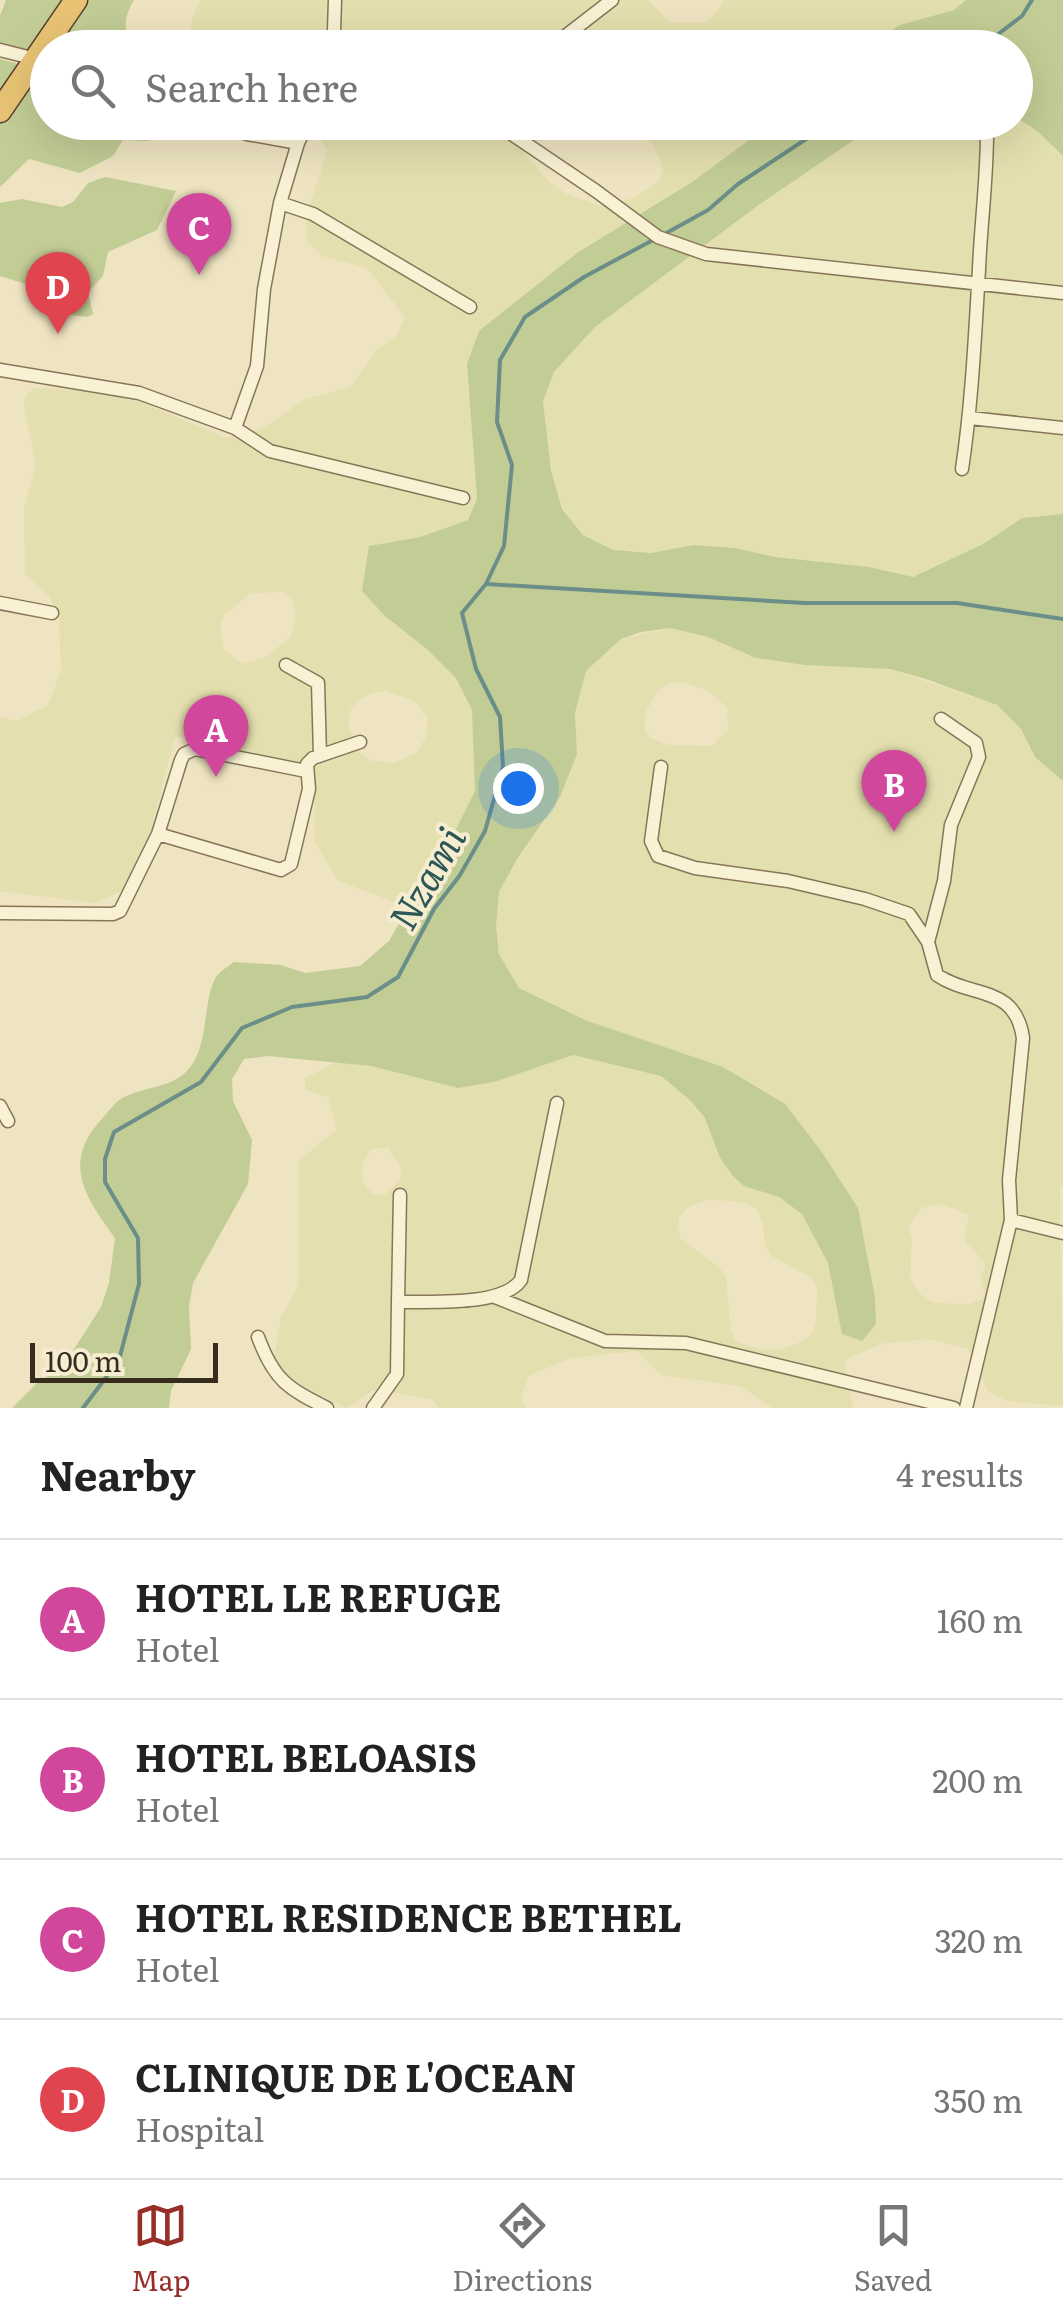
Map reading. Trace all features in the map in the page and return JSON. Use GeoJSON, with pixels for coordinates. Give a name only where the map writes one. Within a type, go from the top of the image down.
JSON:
{"type":"FeatureCollection","features":[{"type":"Feature","properties":{"kind":"highway"},"geometry":{"type":"LineString","coordinates":[[59,30],[76,0]]}},
{"type":"Feature","properties":{"kind":"highway"},"geometry":{"type":"LineString","coordinates":[[0,111],[30,75]]}},
{"type":"Feature","properties":{"kind":"street"},"geometry":{"type":"LineString","coordinates":[[334,30],[336,0]]}},
{"type":"Feature","properties":{"kind":"street"},"geometry":{"type":"LineString","coordinates":[[573,30],[612,0]]}},
{"type":"Feature","properties":{"kind":"street"},"geometry":{"type":"LineString","coordinates":[[0,50],[30,57]]}},
{"type":"Feature","properties":{"kind":"street"},"geometry":{"type":"LineString","coordinates":[[281,140],[298,143]]}},
{"type":"Feature","properties":{"kind":"street"},"geometry":{"type":"LineString","coordinates":[[235,428],[257,366],[264,290],[280,203],[299,140]]}},
{"type":"Feature","properties":{"kind":"street"},"geometry":{"type":"LineString","coordinates":[[521,140],[658,238],[729,258],[1063,293]]}},
{"type":"Feature","properties":{"kind":"street"},"geometry":{"type":"LineString","coordinates":[[962,469],[970,418],[988,181],[987,140]]}},
{"type":"Feature","properties":{"kind":"street"},"geometry":{"type":"LineString","coordinates":[[280,203],[314,214],[470,306]]}},
{"type":"Feature","properties":{"kind":"street"},"geometry":{"type":"LineString","coordinates":[[0,370],[139,393],[235,428],[270,452],[463,498]]}},
{"type":"Feature","properties":{"kind":"street"},"geometry":{"type":"LineString","coordinates":[[970,418],[1063,428]]}},
{"type":"Feature","properties":{"kind":"street"},"geometry":{"type":"LineString","coordinates":[[0,603],[52,613]]}},
{"type":"Feature","properties":{"kind":"street"},"geometry":{"type":"LineString","coordinates":[[286,665],[318,683],[320,756]]}},
{"type":"Feature","properties":{"kind":"street"},"geometry":{"type":"LineString","coordinates":[[928,942],[944,880],[951,825],[979,757],[976,743],[941,719]]}},
{"type":"Feature","properties":{"kind":"street"},"geometry":{"type":"LineString","coordinates":[[158,834],[281,870],[287,868],[309,789],[309,761],[360,742]]}},
{"type":"Feature","properties":{"kind":"street"},"geometry":{"type":"LineString","coordinates":[[0,914],[120,911],[158,834],[181,760],[188,751],[195,749],[306,771]]}},
{"type":"Feature","properties":{"kind":"street"},"geometry":{"type":"LineString","coordinates":[[661,767],[651,841],[658,856],[695,868],[788,881],[865,899],[908,914],[928,942],[937,975],[999,998],[1020,1019],[1024,1038],[1009,1180],[1010,1220],[966,1408]]}},
{"type":"Feature","properties":{"kind":"street"},"geometry":{"type":"LineString","coordinates":[[398,1302],[494,1298],[516,1288],[527,1262],[557,1103]]}},
{"type":"Feature","properties":{"kind":"street"},"geometry":{"type":"LineString","coordinates":[[0,1106],[8,1122]]}},
{"type":"Feature","properties":{"kind":"street"},"geometry":{"type":"LineString","coordinates":[[374,1408],[397,1374],[400,1195]]}},
{"type":"Feature","properties":{"kind":"street"},"geometry":{"type":"LineString","coordinates":[[1010,1220],[1063,1233]]}},
{"type":"Feature","properties":{"kind":"street"},"geometry":{"type":"LineString","coordinates":[[494,1298],[604,1341],[686,1343],[954,1408]]}},
{"type":"Feature","properties":{"kind":"street"},"geometry":{"type":"LineString","coordinates":[[258,1337],[266,1360],[286,1387],[327,1408]]}},
{"type":"Feature","properties":{"kind":"shaded area"},"geometry":{"type":"Polygon","coordinates":[[[200,0],[648,0],[670,22],[707,23],[725,0],[966,0],[955,10],[892,30],[191,30],[200,0]]]}},
{"type":"Feature","properties":{"kind":"shaded area"},"geometry":{"type":"Polygon","coordinates":[[[1033,128],[1063,156],[1063,514],[1022,518],[983,544],[913,577],[735,548],[693,545],[651,553],[613,550],[583,535],[562,508],[551,471],[543,401],[554,372],[595,327],[760,204],[854,140],[1033,140],[1033,128]]]}},
{"type":"Feature","properties":{"kind":"shaded area"},"geometry":{"type":"Polygon","coordinates":[[[321,140],[519,140],[526,155],[548,181],[567,194],[602,206],[634,198],[658,182],[663,172],[661,161],[650,140],[749,140],[692,182],[577,253],[467,364],[477,500],[468,520],[420,537],[369,546],[428,650],[456,677],[472,710],[475,738],[475,791],[438,865],[407,907],[337,880],[315,841],[314,784],[210,736],[175,737],[144,857],[128,888],[95,903],[0,891],[0,717],[17,721],[48,705],[61,671],[59,617],[49,596],[25,574],[24,509],[36,463],[25,397],[34,388],[81,390],[140,402],[227,438],[265,427],[305,399],[351,387],[377,349],[396,337],[405,317],[367,268],[322,256],[306,240],[306,218],[327,151],[321,140]],[[283,592],[251,593],[224,615],[220,626],[224,649],[242,664],[264,658],[291,637],[296,614],[293,599],[283,592]],[[386,691],[359,700],[351,709],[348,727],[362,755],[372,761],[394,763],[416,753],[426,737],[428,718],[416,702],[386,691]]]}},
{"type":"Feature","properties":{"kind":"shaded area"},"geometry":{"type":"Polygon","coordinates":[[[670,628],[708,637],[757,658],[805,665],[890,669],[997,705],[1021,729],[1035,757],[1063,781],[1063,1406],[1006,1401],[987,1390],[968,1349],[929,1339],[884,1343],[844,1360],[853,1408],[772,1408],[740,1386],[661,1375],[637,1351],[571,1358],[528,1376],[521,1398],[526,1408],[439,1408],[431,1399],[376,1389],[347,1408],[286,1379],[273,1361],[281,1317],[298,1287],[299,1161],[336,1130],[328,1097],[306,1090],[305,1078],[336,1062],[371,1066],[458,1088],[494,1082],[573,1055],[661,1076],[705,1118],[720,1158],[733,1176],[744,1186],[779,1197],[802,1214],[828,1263],[833,1286],[875,1297],[858,1208],[647,1043],[585,1020],[519,988],[499,954],[499,892],[560,797],[577,754],[575,713],[586,671],[621,639],[670,628]],[[682,682],[658,691],[646,711],[644,729],[650,738],[668,745],[711,746],[728,730],[727,707],[706,690],[682,682]],[[388,1148],[371,1149],[362,1164],[362,1182],[373,1194],[384,1196],[400,1179],[401,1166],[388,1148]],[[709,1199],[687,1208],[679,1217],[681,1239],[719,1267],[726,1277],[731,1332],[737,1342],[780,1350],[812,1334],[817,1288],[812,1278],[772,1256],[765,1246],[757,1209],[746,1203],[709,1199]],[[942,1204],[921,1208],[908,1227],[912,1238],[910,1277],[919,1293],[934,1303],[970,1304],[981,1300],[985,1295],[981,1279],[985,1263],[964,1240],[969,1215],[942,1204]]]}},
{"type":"Feature","properties":{"kind":"green space"},"geometry":{"type":"Polygon","coordinates":[[[6,0],[134,0],[127,30],[30,30],[30,50],[0,44],[0,16],[6,0]]]}},
{"type":"Feature","properties":{"kind":"green space"},"geometry":{"type":"Polygon","coordinates":[[[966,0],[1063,0],[1063,156],[1033,128],[1033,30],[892,30],[954,10],[966,0]]]}},
{"type":"Feature","properties":{"kind":"green space"},"geometry":{"type":"Polygon","coordinates":[[[0,59],[30,67],[30,140],[123,140],[113,156],[80,173],[29,159],[0,187],[0,59]]]}},
{"type":"Feature","properties":{"kind":"green space"},"geometry":{"type":"Polygon","coordinates":[[[749,140],[854,140],[760,204],[595,327],[554,372],[543,401],[551,471],[562,509],[583,535],[613,550],[651,553],[693,545],[735,548],[913,577],[983,544],[1022,518],[1063,514],[1063,781],[1035,757],[1021,729],[997,705],[926,679],[890,669],[756,658],[708,637],[670,628],[641,632],[621,639],[586,671],[575,713],[577,754],[560,797],[499,892],[499,954],[519,988],[585,1020],[723,1067],[785,1104],[858,1208],[875,1297],[876,1324],[862,1341],[842,1334],[828,1263],[802,1214],[779,1197],[744,1186],[733,1176],[720,1158],[705,1118],[661,1076],[573,1055],[494,1082],[458,1088],[371,1066],[268,1056],[244,1059],[232,1079],[233,1101],[252,1140],[248,1184],[193,1283],[189,1306],[191,1349],[171,1391],[169,1408],[12,1408],[35,1385],[64,1365],[101,1307],[109,1283],[115,1238],[88,1195],[80,1167],[88,1137],[100,1121],[121,1099],[176,1079],[191,1066],[201,1045],[212,986],[218,975],[234,962],[281,965],[305,973],[360,966],[389,941],[423,882],[438,865],[475,791],[472,710],[456,678],[362,591],[369,546],[420,537],[468,520],[477,499],[467,364],[479,331],[577,253],[692,182],[749,140]]]}},
{"type":"Feature","properties":{"kind":"green space"},"geometry":{"type":"Polygon","coordinates":[[[105,177],[176,191],[157,230],[108,252],[103,276],[88,292],[93,314],[87,317],[42,311],[37,307],[32,286],[0,276],[0,203],[22,199],[62,207],[73,202],[88,183],[105,177]]]}},
{"type":"Feature","properties":{"kind":"waterway"},"geometry":{"type":"LineString","coordinates":[[1004,30],[1022,16],[1032,0]]}},
{"type":"Feature","properties":{"kind":"waterway"},"geometry":{"type":"LineString","coordinates":[[661,236],[708,210],[738,184],[805,140]]}},
{"type":"Feature","properties":{"kind":"waterway"},"geometry":{"type":"LineString","coordinates":[[486,584],[504,546],[512,465],[497,422],[500,360],[525,317],[584,277],[653,240]]}},
{"type":"Feature","properties":{"kind":"waterway","name":"Nzami"},"geometry":{"type":"LineString","coordinates":[[83,1408],[119,1360],[139,1284],[138,1238],[105,1182],[105,1159],[114,1132],[201,1082],[242,1028],[292,1007],[367,997],[398,977],[434,909],[460,875],[485,831],[503,767],[500,717],[476,669],[462,613],[486,584],[804,603],[957,603],[1063,619]]}},
{"type":"Feature","properties":{"kind":"place","name":"HOTEL RESIDENCE BETHEL"},"geometry":{"type":"Point","coordinates":[199,275]}},
{"type":"Feature","properties":{"kind":"place","name":"CLINIQUE DE L'OCEAN"},"geometry":{"type":"Point","coordinates":[58,334]}},
{"type":"Feature","properties":{"kind":"place","name":"HOTEL LE REFUGE"},"geometry":{"type":"Point","coordinates":[216,777]}},
{"type":"Feature","properties":{"kind":"place","name":"HOTEL BELOASIS"},"geometry":{"type":"Point","coordinates":[894,832]}}]}
